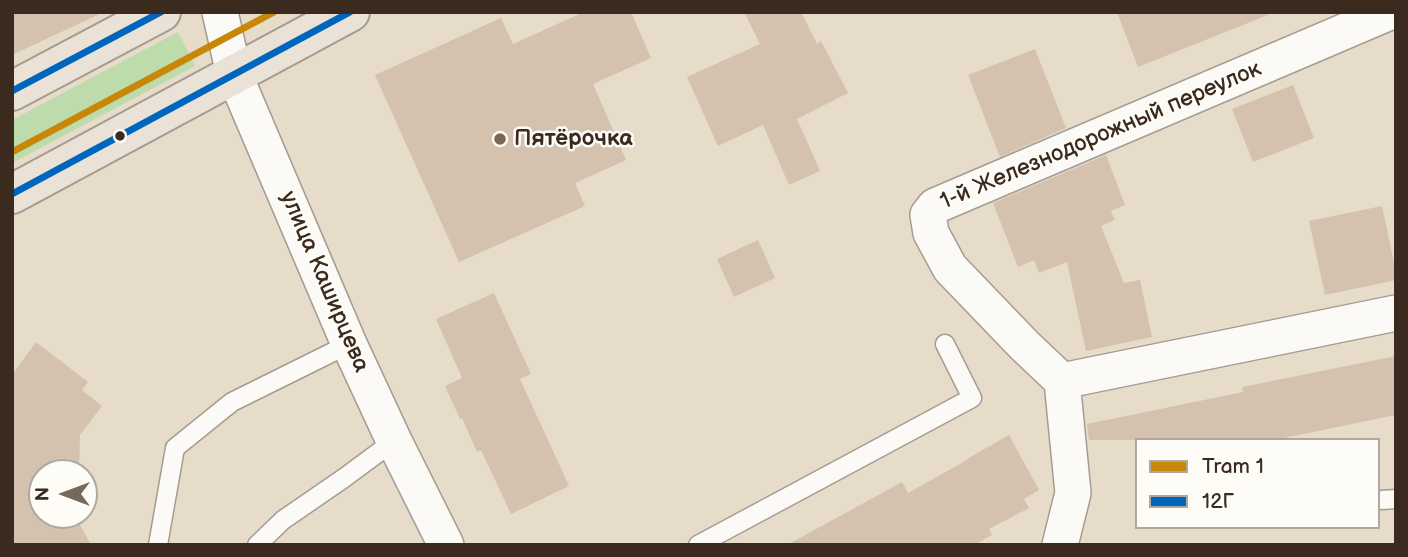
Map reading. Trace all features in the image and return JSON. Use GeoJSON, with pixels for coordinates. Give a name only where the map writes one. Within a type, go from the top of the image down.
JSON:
{"type":"FeatureCollection","features":[{"type":"Feature","properties":{"kind":"main road"},"geometry":{"type":"LineString","coordinates":[[12,91],[161,12]]}},
{"type":"Feature","properties":{"kind":"main road"},"geometry":{"type":"LineString","coordinates":[[12,194],[350,12]]}},
{"type":"Feature","properties":{"kind":"street","name":"улица Каширцева"},"geometry":{"type":"LineString","coordinates":[[220,12],[234,74],[349,344],[446,545]]}},
{"type":"Feature","properties":{"kind":"street","name":"1-й Железнодорожный переулок"},"geometry":{"type":"LineString","coordinates":[[1062,381],[950,268],[931,233],[928,215],[935,206],[1390,12]]}},
{"type":"Feature","properties":{"kind":"street"},"geometry":{"type":"LineString","coordinates":[[1060,545],[1073,493],[1062,381],[1396,313]]}},
{"type":"Feature","properties":{"kind":"lane"},"geometry":{"type":"LineString","coordinates":[[159,545],[175,448],[232,402],[349,344]]}},
{"type":"Feature","properties":{"kind":"lane"},"geometry":{"type":"LineString","coordinates":[[698,545],[972,398],[945,344]]}},
{"type":"Feature","properties":{"kind":"lane"},"geometry":{"type":"LineString","coordinates":[[257,545],[283,520],[394,441]]}},
{"type":"Feature","properties":{"kind":"green space"},"geometry":{"type":"Polygon","coordinates":[[[178,32],[195,66],[12,163],[12,120],[178,32]]]}},
{"type":"Feature","properties":{"kind":"building"},"geometry":{"type":"Polygon","coordinates":[[[12,12],[104,12],[12,55],[12,12]]]}},
{"type":"Feature","properties":{"kind":"building"},"geometry":{"type":"Polygon","coordinates":[[[584,12],[631,12],[651,58],[593,84],[626,160],[575,183],[585,206],[459,262],[375,75],[501,18],[513,44],[584,12]]]}},
{"type":"Feature","properties":{"kind":"building"},"geometry":{"type":"Polygon","coordinates":[[[744,12],[801,12],[817,44],[821,41],[848,93],[797,119],[820,171],[789,185],[763,125],[718,146],[687,77],[760,44],[744,12]]]}},
{"type":"Feature","properties":{"kind":"building"},"geometry":{"type":"Polygon","coordinates":[[[1117,12],[1267,12],[1268,15],[1138,67],[1117,12]]]}},
{"type":"Feature","properties":{"kind":"building"},"geometry":{"type":"Polygon","coordinates":[[[1035,49],[1066,128],[1000,157],[968,75],[1035,49]]]}},
{"type":"Feature","properties":{"kind":"building"},"geometry":{"type":"Polygon","coordinates":[[[1293,85],[1314,138],[1253,162],[1232,109],[1293,85]]]}},
{"type":"Feature","properties":{"kind":"building"},"geometry":{"type":"Polygon","coordinates":[[[1106,155],[1125,205],[1111,211],[1115,220],[1101,226],[1124,283],[1140,280],[1152,337],[1086,351],[1067,262],[1039,273],[1034,260],[1018,267],[993,203],[1106,155]]]}},
{"type":"Feature","properties":{"kind":"building"},"geometry":{"type":"Polygon","coordinates":[[[1382,206],[1396,280],[1325,295],[1309,221],[1382,206]]]}},
{"type":"Feature","properties":{"kind":"building"},"geometry":{"type":"Polygon","coordinates":[[[758,240],[775,278],[734,297],[717,259],[758,240]]]}},
{"type":"Feature","properties":{"kind":"building"},"geometry":{"type":"Polygon","coordinates":[[[494,293],[531,374],[520,379],[569,486],[511,514],[481,450],[477,452],[445,386],[462,378],[436,319],[494,293]]]}},
{"type":"Feature","properties":{"kind":"building"},"geometry":{"type":"Polygon","coordinates":[[[36,342],[88,382],[82,390],[102,406],[80,435],[79,459],[28,459],[28,529],[82,529],[91,545],[12,545],[12,375],[36,342]]]}},
{"type":"Feature","properties":{"kind":"building"},"geometry":{"type":"Polygon","coordinates":[[[1396,356],[1396,415],[1284,438],[1089,440],[1087,424],[1243,392],[1242,387],[1396,356]]]}},
{"type":"Feature","properties":{"kind":"building"},"geometry":{"type":"Polygon","coordinates":[[[1009,435],[1039,490],[1024,499],[1029,508],[989,529],[992,535],[974,545],[787,545],[902,482],[908,493],[1009,435]]]}},
{"type":"Feature","properties":{"kind":"tram line","name":"1"},"geometry":{"type":"LineString","coordinates":[[12,152],[274,12]]}},
{"type":"Feature","properties":{"kind":"transit line","name":"12Г"},"geometry":{"type":"LineString","coordinates":[[12,91],[161,12]]}},
{"type":"Feature","properties":{"kind":"transit line","name":"12Г"},"geometry":{"type":"LineString","coordinates":[[12,194],[350,12]]}},
{"type":"Feature","properties":{"kind":"place","name":"Пятёрочка"},"geometry":{"type":"Point","coordinates":[500,139]}}]}
